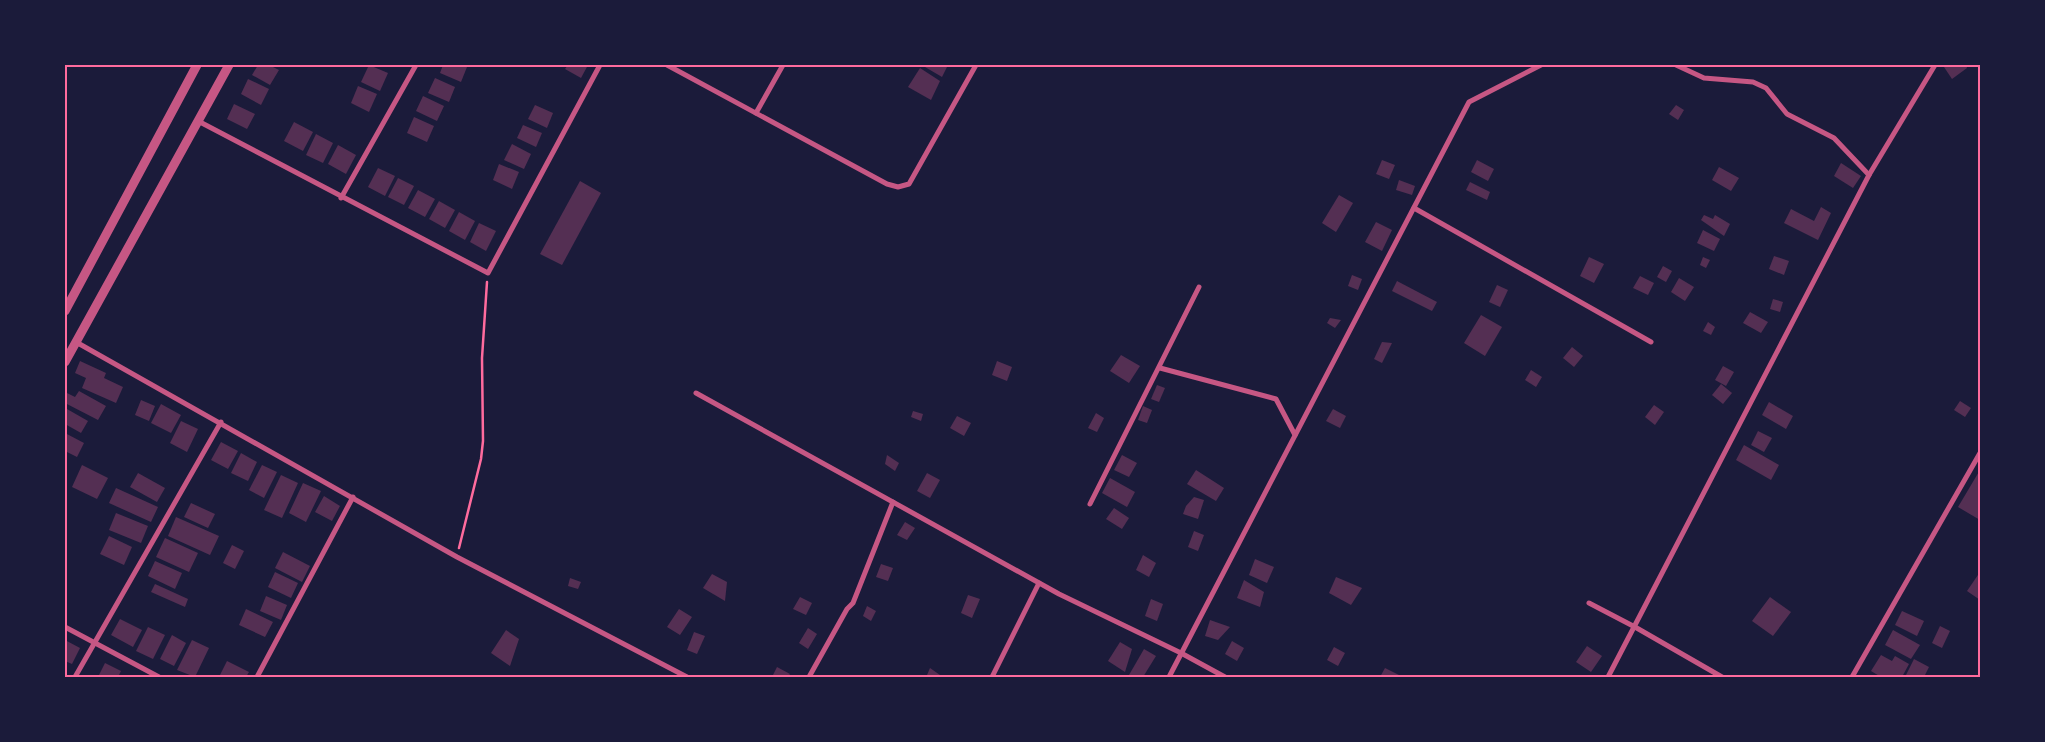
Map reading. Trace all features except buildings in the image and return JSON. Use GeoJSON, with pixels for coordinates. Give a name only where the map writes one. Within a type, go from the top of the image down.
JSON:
{"type":"FeatureCollection","features":[{"type":"Feature","properties":{"kind":"street"},"geometry":{"type":"LineString","coordinates":[[65,311],[197,65]]}},
{"type":"Feature","properties":{"kind":"street"},"geometry":{"type":"LineString","coordinates":[[65,362],[229,65]]}},
{"type":"Feature","properties":{"kind":"street"},"geometry":{"type":"LineString","coordinates":[[341,198],[416,65]]}},
{"type":"Feature","properties":{"kind":"street"},"geometry":{"type":"LineString","coordinates":[[198,122],[488,273],[600,65]]}},
{"type":"Feature","properties":{"kind":"street"},"geometry":{"type":"LineString","coordinates":[[667,65],[887,184],[898,187],[909,184],[976,65]]}},
{"type":"Feature","properties":{"kind":"street"},"geometry":{"type":"LineString","coordinates":[[756,113],[783,65]]}},
{"type":"Feature","properties":{"kind":"street"},"geometry":{"type":"LineString","coordinates":[[1169,677],[1469,102],[1541,65]]}},
{"type":"Feature","properties":{"kind":"street"},"geometry":{"type":"LineString","coordinates":[[1676,65],[1704,78],[1753,82],[1766,88],[1787,114],[1834,138],[1869,175]]}},
{"type":"Feature","properties":{"kind":"street"},"geometry":{"type":"LineString","coordinates":[[1608,677],[1869,175],[1936,65]]}},
{"type":"Feature","properties":{"kind":"street"},"geometry":{"type":"LineString","coordinates":[[1414,208],[1652,342]]}},
{"type":"Feature","properties":{"kind":"street"},"geometry":{"type":"LineString","coordinates":[[1090,504],[1160,368],[1199,287]]}},
{"type":"Feature","properties":{"kind":"street"},"geometry":{"type":"LineString","coordinates":[[75,341],[457,557],[687,677]]}},
{"type":"Feature","properties":{"kind":"street"},"geometry":{"type":"LineString","coordinates":[[1160,368],[1276,399],[1295,435]]}},
{"type":"Feature","properties":{"kind":"street"},"geometry":{"type":"LineString","coordinates":[[696,393],[1039,583],[1181,653],[1225,677]]}},
{"type":"Feature","properties":{"kind":"street"},"geometry":{"type":"LineString","coordinates":[[75,677],[221,422]]}},
{"type":"Feature","properties":{"kind":"street"},"geometry":{"type":"LineString","coordinates":[[1852,677],[1980,453]]}},
{"type":"Feature","properties":{"kind":"street"},"geometry":{"type":"LineString","coordinates":[[257,677],[353,497]]}},
{"type":"Feature","properties":{"kind":"street"},"geometry":{"type":"LineString","coordinates":[[809,677],[852,603],[893,502]]}},
{"type":"Feature","properties":{"kind":"street"},"geometry":{"type":"LineString","coordinates":[[992,677],[1039,583]]}},
{"type":"Feature","properties":{"kind":"street"},"geometry":{"type":"LineString","coordinates":[[1589,603],[1722,677]]}},
{"type":"Feature","properties":{"kind":"street"},"geometry":{"type":"LineString","coordinates":[[65,627],[159,677]]}},
{"type":"Feature","properties":{"kind":"path"},"geometry":{"type":"LineString","coordinates":[[457,557],[482,459],[484,441],[482,358],[488,273]]}}]}
